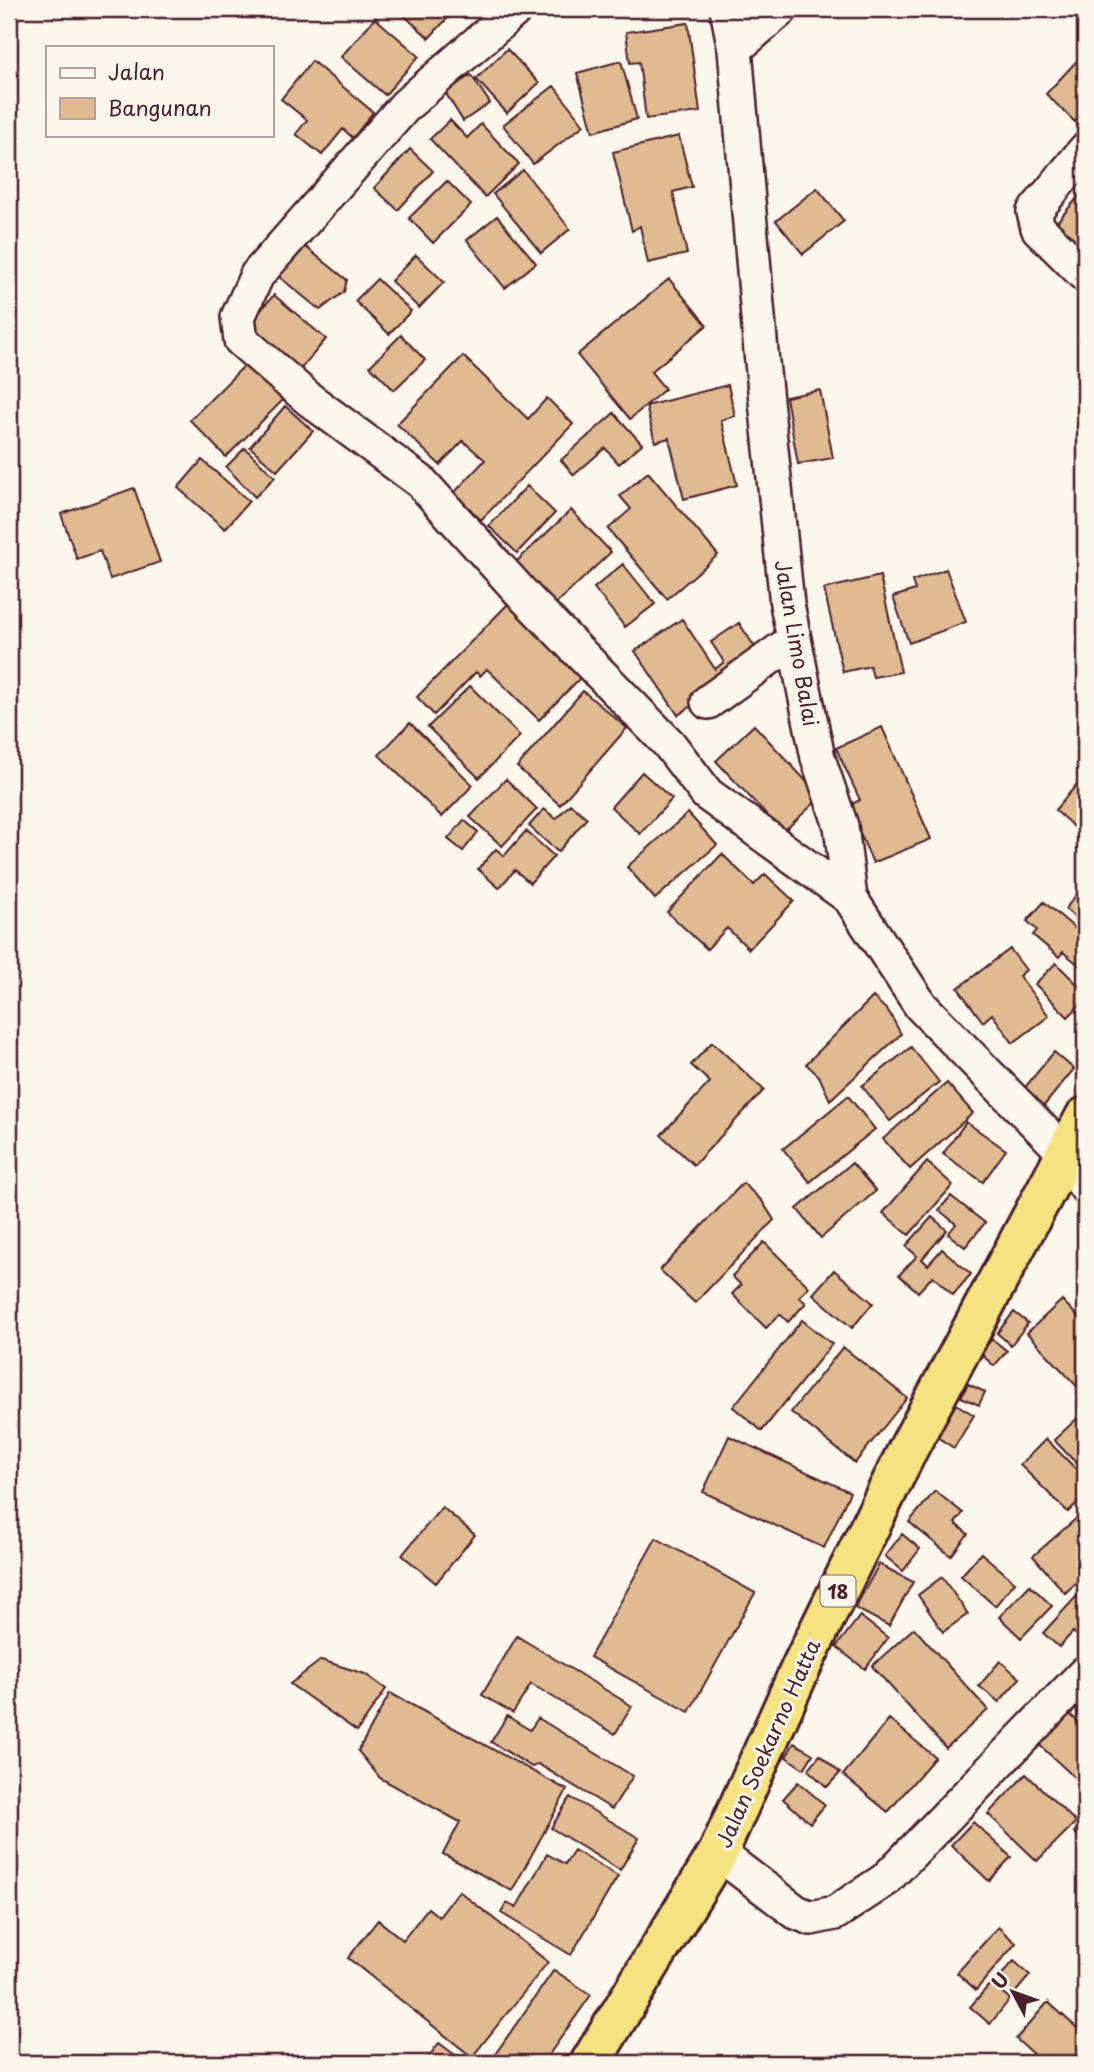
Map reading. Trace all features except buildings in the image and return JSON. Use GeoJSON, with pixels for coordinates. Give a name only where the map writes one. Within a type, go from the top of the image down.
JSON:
{"type":"FeatureCollection","features":[{"type":"Feature","properties":{"kind":"highway","name":"Jalan Soekarno Hatta"},"geometry":{"type":"LineString","coordinates":[[590,2063],[718,1853],[802,1665],[902,1461],[1085,1117]]}},
{"type":"Feature","properties":{"kind":"street"},"geometry":{"type":"LineString","coordinates":[[516,9],[406,105],[257,275],[238,317],[241,340],[310,400],[421,482],[527,599],[669,744],[707,794],[850,898]]}},
{"type":"Feature","properties":{"kind":"street","name":"Jalan Limo Balai"},"geometry":{"type":"LineString","coordinates":[[727,9],[735,49],[761,352],[787,604],[818,758],[841,826],[850,898],[921,1006],[1066,1154],[1085,1186]]}},
{"type":"Feature","properties":{"kind":"street"},"geometry":{"type":"LineString","coordinates":[[735,49],[781,9]]}},
{"type":"Feature","properties":{"kind":"street"},"geometry":{"type":"LineString","coordinates":[[1085,150],[1034,212],[1038,228],[1085,275]]}},
{"type":"Feature","properties":{"kind":"street"},"geometry":{"type":"LineString","coordinates":[[708,702],[794,640]]}},
{"type":"Feature","properties":{"kind":"street"},"geometry":{"type":"LineString","coordinates":[[718,1853],[796,1912],[811,1918],[835,1913],[885,1880],[1085,1673]]}}]}
